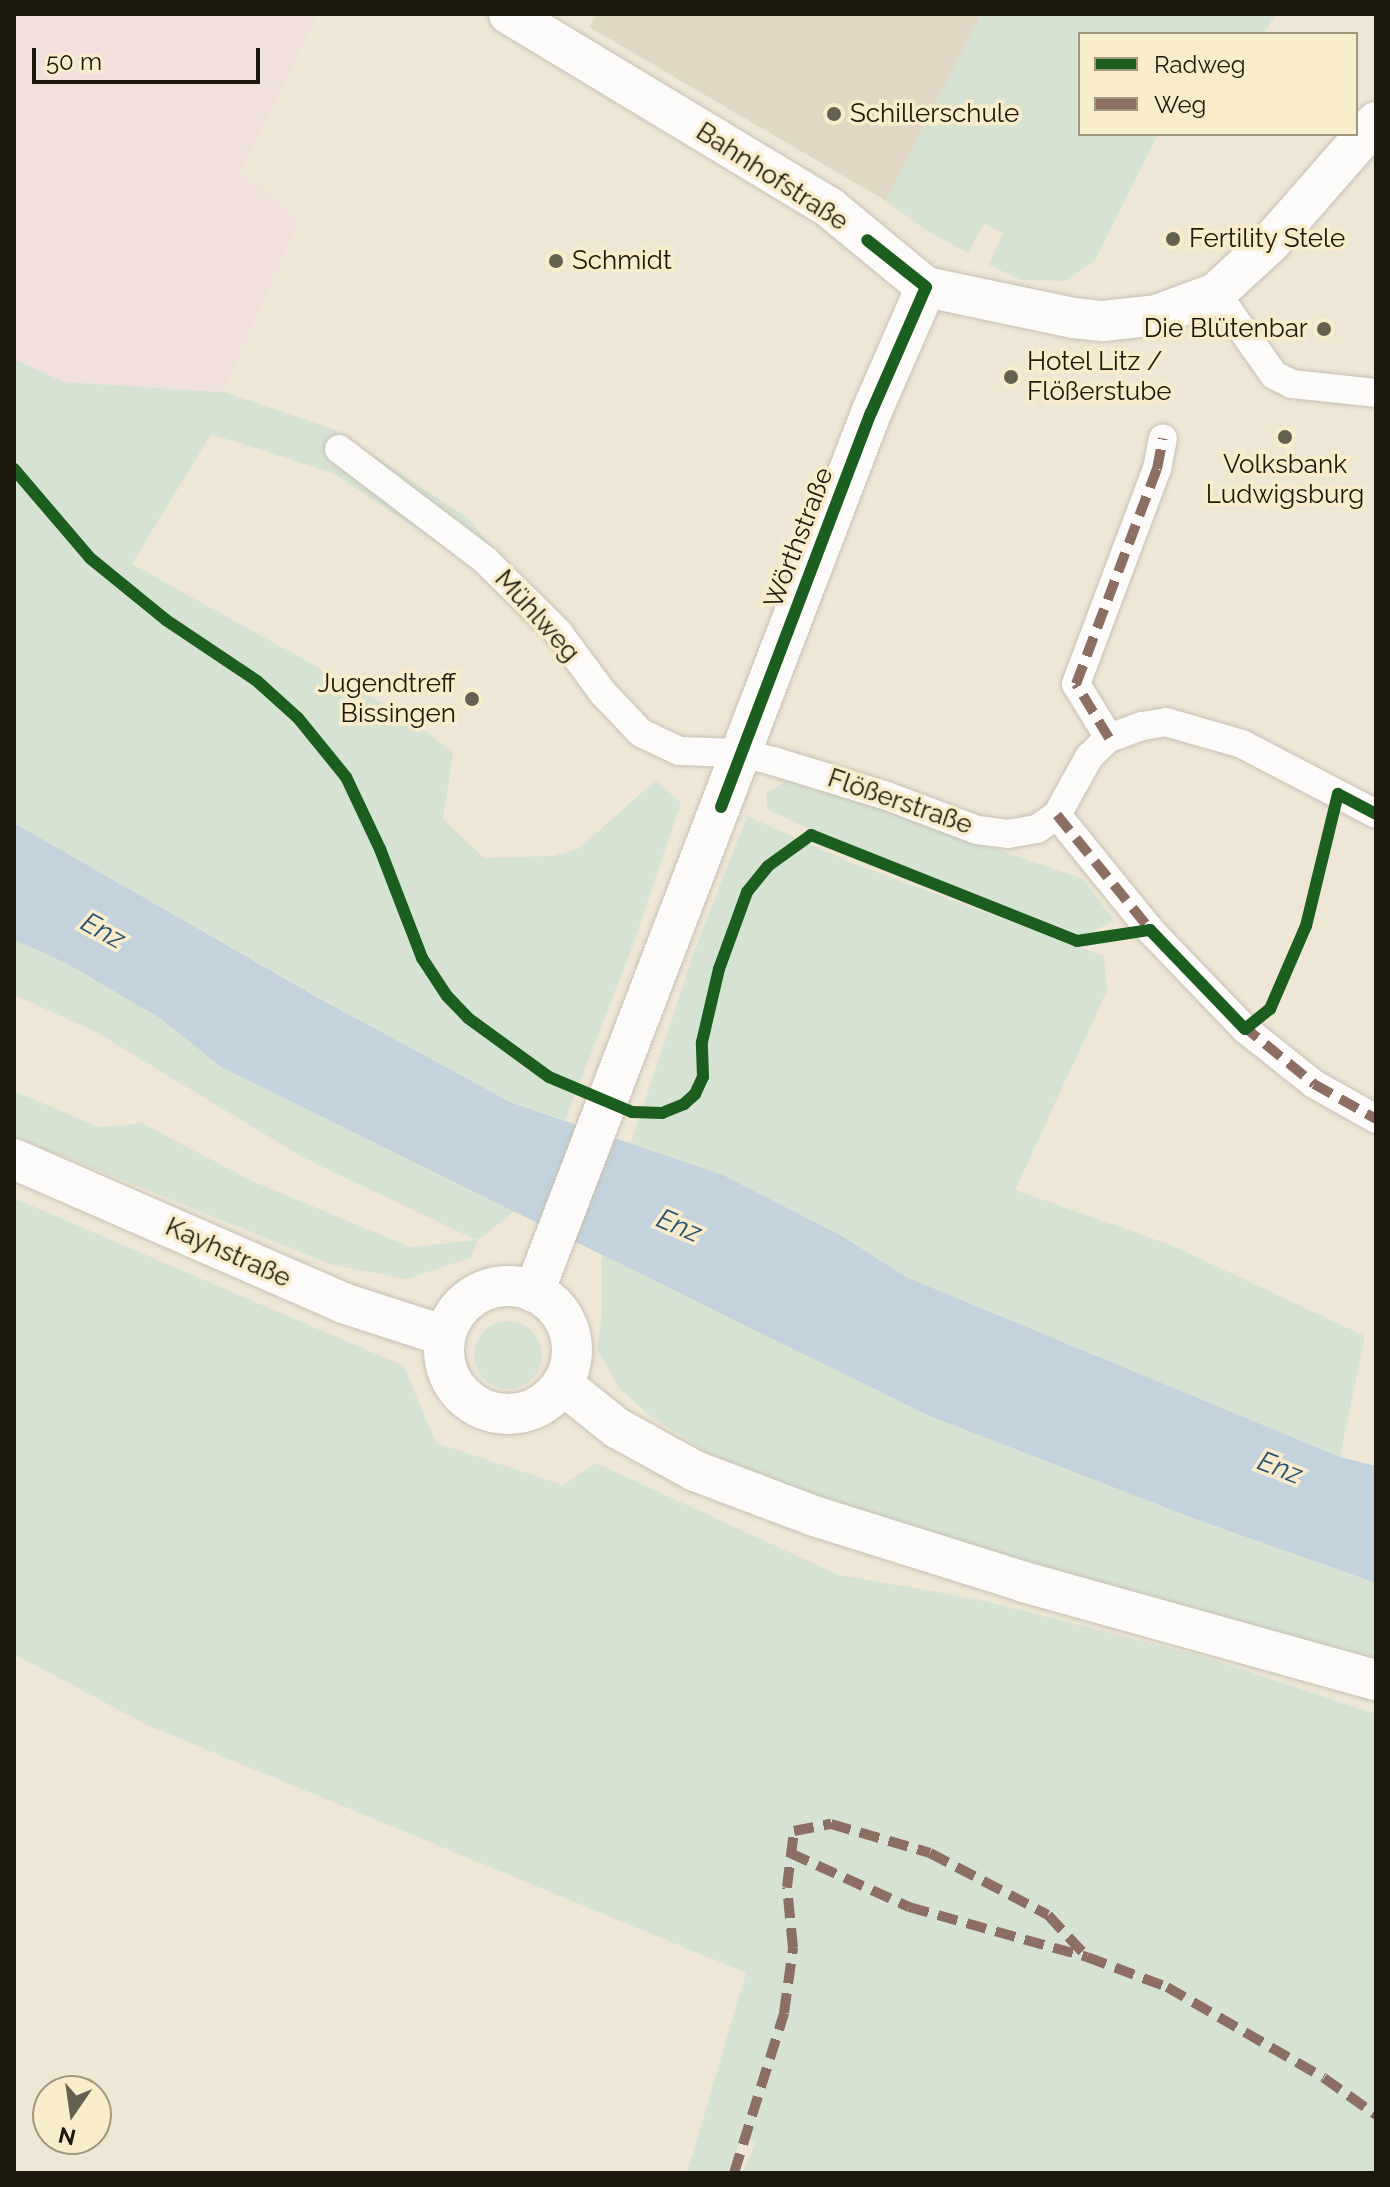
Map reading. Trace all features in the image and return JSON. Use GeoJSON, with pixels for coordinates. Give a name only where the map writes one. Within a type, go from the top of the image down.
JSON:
{"type":"FeatureCollection","features":[{"type":"Feature","properties":{"kind":"street","name":"Bahnhofstraße"},"geometry":{"type":"LineString","coordinates":[[509,14],[830,208],[926,287],[1045,314],[1103,321],[1157,315],[1216,293]]}},
{"type":"Feature","properties":{"kind":"street"},"geometry":{"type":"LineString","coordinates":[[1376,122],[1270,243],[1216,293],[1274,375],[1292,384],[1376,393]]}},
{"type":"Feature","properties":{"kind":"street","name":"Wörthstraße"},"geometry":{"type":"LineString","coordinates":[[539,1282],[871,413],[926,287]]}},
{"type":"Feature","properties":{"kind":"street"},"geometry":{"type":"LineString","coordinates":[[1109,738],[1076,684],[1152,482],[1163,439]]}},
{"type":"Feature","properties":{"kind":"street","name":"Mühlweg"},"geometry":{"type":"LineString","coordinates":[[339,449],[485,560],[558,632],[603,693],[641,733],[679,751],[741,753]]}},
{"type":"Feature","properties":{"kind":"street"},"geometry":{"type":"LineString","coordinates":[[1376,814],[1242,744],[1166,722],[1142,726],[1109,738],[1089,757],[1057,815],[1150,930],[1245,1029],[1314,1084],[1376,1119]]}},
{"type":"Feature","properties":{"kind":"street","name":"Flößerstraße"},"geometry":{"type":"LineString","coordinates":[[741,753],[887,796],[977,830],[1008,834],[1037,829],[1057,815]]}},
{"type":"Feature","properties":{"kind":"street","name":"Kayhstraße"},"geometry":{"type":"LineString","coordinates":[[14,1159],[343,1303],[445,1336]]}},
{"type":"Feature","properties":{"kind":"street"},"geometry":{"type":"LineString","coordinates":[[539,1282],[566,1323],[572,1345],[570,1367],[562,1384],[542,1405],[519,1414],[494,1413],[471,1403],[453,1385],[444,1361],[445,1336],[464,1304],[479,1293],[539,1282]]}},
{"type":"Feature","properties":{"kind":"street"},"geometry":{"type":"LineString","coordinates":[[562,1384],[617,1428],[695,1471],[814,1516],[1024,1582],[1376,1680]]}},
{"type":"Feature","properties":{"kind":"shaded area"},"geometry":{"type":"Polygon","coordinates":[[[14,14],[318,14],[241,171],[298,223],[223,392],[64,382],[14,359],[14,14]]]}},
{"type":"Feature","properties":{"kind":"shaded area","name":"Schillerschule"},"geometry":{"type":"Polygon","coordinates":[[[597,14],[981,14],[886,201],[589,27],[597,14]]]}},
{"type":"Feature","properties":{"kind":"green space"},"geometry":{"type":"Polygon","coordinates":[[[981,14],[1276,14],[1264,32],[1078,32],[1078,136],[1157,136],[1095,260],[1066,281],[1021,280],[989,265],[1003,233],[984,223],[968,253],[927,231],[886,201],[981,14]]]}},
{"type":"Feature","properties":{"kind":"green space"},"geometry":{"type":"Polygon","coordinates":[[[14,359],[64,382],[223,392],[333,429],[468,518],[508,565],[495,581],[333,473],[211,434],[132,564],[408,717],[453,753],[443,819],[484,858],[552,856],[578,849],[656,780],[681,803],[633,945],[565,1120],[510,1102],[410,1049],[14,823],[14,359]]]}},
{"type":"Feature","properties":{"kind":"green space"},"geometry":{"type":"Polygon","coordinates":[[[791,778],[1083,879],[1114,921],[1084,936],[853,850],[767,809],[766,793],[791,778]]]}},
{"type":"Feature","properties":{"kind":"green space"},"geometry":{"type":"Polygon","coordinates":[[[747,816],[852,863],[1104,956],[1107,991],[1015,1190],[1171,1245],[1365,1336],[1340,1457],[906,1277],[842,1236],[723,1175],[631,1143],[693,955],[747,816]]]}},
{"type":"Feature","properties":{"kind":"green space"},"geometry":{"type":"Polygon","coordinates":[[[14,940],[66,963],[161,1019],[221,1067],[515,1211],[478,1240],[471,1258],[406,1279],[330,1264],[14,1136],[14,1091],[99,1127],[142,1123],[250,1180],[410,1247],[476,1240],[304,1158],[94,1031],[14,995],[14,940]]]}},
{"type":"Feature","properties":{"kind":"green space"},"geometry":{"type":"Polygon","coordinates":[[[14,1198],[404,1366],[436,1443],[563,1485],[596,1463],[839,1575],[977,1599],[1201,1656],[1376,1714],[1376,2173],[742,2173],[756,2142],[743,2137],[727,2173],[687,2173],[746,1973],[147,1725],[14,1654],[14,1198]]]}},
{"type":"Feature","properties":{"kind":"green space"},"geometry":{"type":"Polygon","coordinates":[[[602,1255],[927,1415],[1195,1519],[1376,1583],[1376,1666],[1173,1610],[816,1498],[706,1452],[650,1416],[619,1388],[597,1349],[602,1316],[602,1255]]]}},
{"type":"Feature","properties":{"kind":"green space"},"geometry":{"type":"Polygon","coordinates":[[[501,1321],[515,1321],[527,1326],[537,1336],[542,1355],[537,1374],[527,1384],[515,1389],[501,1389],[489,1384],[479,1374],[474,1362],[474,1348],[479,1336],[489,1326],[501,1321]]]}},
{"type":"Feature","properties":{"kind":"water","name":"Enz"},"geometry":{"type":"Polygon","coordinates":[[[14,823],[326,1002],[510,1102],[723,1175],[842,1236],[906,1277],[1340,1457],[1376,1466],[1376,1583],[1195,1519],[927,1415],[221,1067],[161,1019],[66,963],[14,940],[14,823]]]}},
{"type":"Feature","properties":{"kind":"marked path"},"geometry":{"type":"LineString","coordinates":[[1109,738],[1076,684],[1157,469],[1163,439]]}},
{"type":"Feature","properties":{"kind":"marked path"},"geometry":{"type":"LineString","coordinates":[[1057,815],[1153,933]]}},
{"type":"Feature","properties":{"kind":"marked path"},"geometry":{"type":"LineString","coordinates":[[1242,1025],[1314,1084],[1376,1119]]}},
{"type":"Feature","properties":{"kind":"marked path"},"geometry":{"type":"LineString","coordinates":[[734,2173],[784,2013],[793,1948],[787,1887],[794,1831],[831,1824],[930,1853],[1048,1915],[1087,1957]]}},
{"type":"Feature","properties":{"kind":"marked path"},"geometry":{"type":"LineString","coordinates":[[790,1853],[909,1907],[1087,1957],[1167,1987],[1324,2078],[1376,2115]]}},
{"type":"Feature","properties":{"kind":"cycle path"},"geometry":{"type":"LineString","coordinates":[[721,807],[871,413],[926,287],[867,240]]}},
{"type":"Feature","properties":{"kind":"cycle path"},"geometry":{"type":"LineString","coordinates":[[14,469],[90,558],[166,620],[257,681],[298,718],[346,777],[380,849],[422,958],[447,996],[468,1018],[549,1077],[632,1112],[662,1113],[684,1104],[695,1094],[703,1077],[702,1042],[719,969],[747,892],[768,866],[811,835],[1077,941],[1150,930],[1245,1029],[1270,1009],[1306,926],[1338,794],[1376,814]]}},
{"type":"Feature","properties":{"kind":"place","name":"Schillerschule"},"geometry":{"type":"Point","coordinates":[834,114]}},
{"type":"Feature","properties":{"kind":"place","name":"Fertility Stele"},"geometry":{"type":"Point","coordinates":[1173,239]}},
{"type":"Feature","properties":{"kind":"place","name":"Schmidt"},"geometry":{"type":"Point","coordinates":[556,261]}},
{"type":"Feature","properties":{"kind":"place","name":"Die Blütenbar"},"geometry":{"type":"Point","coordinates":[1324,329]}},
{"type":"Feature","properties":{"kind":"place","name":"Hotel Litz / Flößerstube"},"geometry":{"type":"Point","coordinates":[1011,377]}},
{"type":"Feature","properties":{"kind":"place","name":"Volksbank Ludwigsburg"},"geometry":{"type":"Point","coordinates":[1285,437]}},
{"type":"Feature","properties":{"kind":"place","name":"Jugendtreff Bissingen"},"geometry":{"type":"Point","coordinates":[472,699]}}]}
